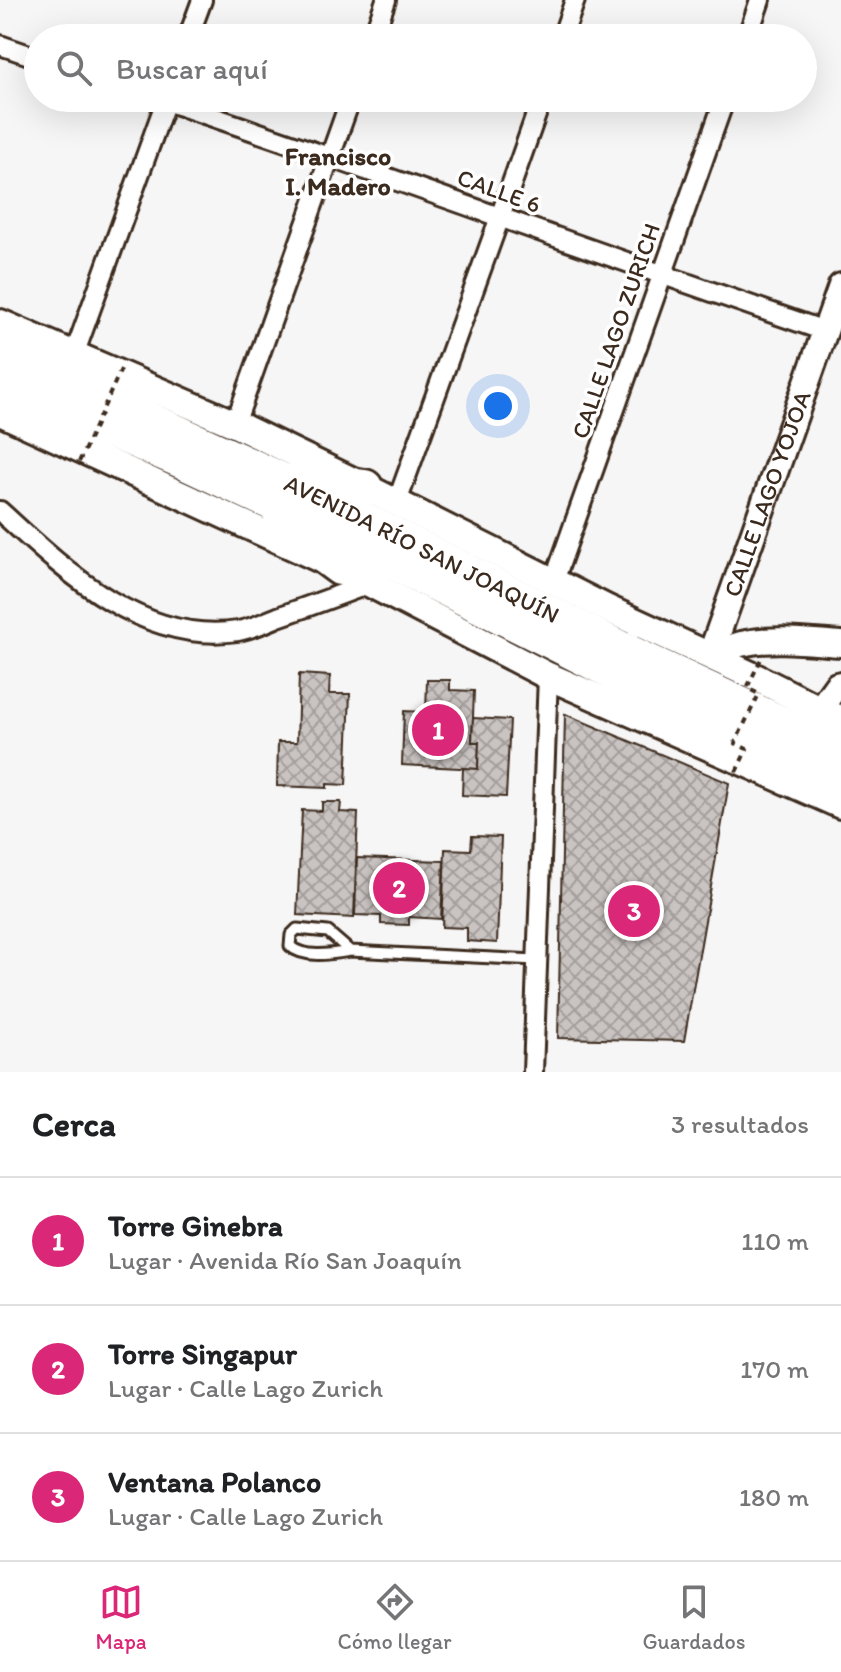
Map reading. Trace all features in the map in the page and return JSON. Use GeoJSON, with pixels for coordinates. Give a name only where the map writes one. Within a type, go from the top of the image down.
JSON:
{"type":"FeatureCollection","features":[{"type":"Feature","properties":{"kind":"highway","name":"AVENIDA RÍO SAN JOAQUÍN"},"geometry":{"type":"LineString","coordinates":[[0,351],[235,440],[317,496],[620,648],[841,751]]}},
{"type":"Feature","properties":{"kind":"highway","name":"AVENIDA RÍO SAN JOAQUÍN"},"geometry":{"type":"LineString","coordinates":[[0,383],[186,463],[308,520],[616,674],[841,778]]}},
{"type":"Feature","properties":{"kind":"highway"},"geometry":{"type":"LineString","coordinates":[[235,440],[274,461],[326,482],[365,487]]}},
{"type":"Feature","properties":{"kind":"highway"},"geometry":{"type":"LineString","coordinates":[[186,463],[340,568]]}},
{"type":"Feature","properties":{"kind":"main road","name":"AVENIDA RÍO SAN JOAQUÍN"},"geometry":{"type":"LineString","coordinates":[[0,323],[74,355],[235,440]]}},
{"type":"Feature","properties":{"kind":"main road"},"geometry":{"type":"LineString","coordinates":[[0,412],[340,568],[548,676],[841,805]]}},
{"type":"Feature","properties":{"kind":"main road","name":"AVENIDA RÍO SAN JOAQUÍN"},"geometry":{"type":"LineString","coordinates":[[365,487],[608,609],[830,715]]}},
{"type":"Feature","properties":{"kind":"street"},"geometry":{"type":"LineString","coordinates":[[193,24],[202,0]]}},
{"type":"Feature","properties":{"kind":"street"},"geometry":{"type":"LineString","coordinates":[[378,24],[386,0]]}},
{"type":"Feature","properties":{"kind":"street"},"geometry":{"type":"LineString","coordinates":[[567,24],[575,0]]}},
{"type":"Feature","properties":{"kind":"street"},"geometry":{"type":"LineString","coordinates":[[752,24],[760,0]]}},
{"type":"Feature","properties":{"kind":"street"},"geometry":{"type":"LineString","coordinates":[[0,45],[24,53]]}},
{"type":"Feature","properties":{"kind":"street"},"geometry":{"type":"LineString","coordinates":[[74,355],[158,112]]}},
{"type":"Feature","properties":{"kind":"street","name":"CALLE 6"},"geometry":{"type":"LineString","coordinates":[[201,112],[825,331]]}},
{"type":"Feature","properties":{"kind":"street"},"geometry":{"type":"LineString","coordinates":[[235,440],[346,112]]}},
{"type":"Feature","properties":{"kind":"street"},"geometry":{"type":"LineString","coordinates":[[397,502],[537,112]]}},
{"type":"Feature","properties":{"kind":"street","name":"CALLE LAGO ZURICH"},"geometry":{"type":"LineString","coordinates":[[554,581],[720,112]]}},
{"type":"Feature","properties":{"kind":"street","name":"CALLE LAGO YOJOA"},"geometry":{"type":"LineString","coordinates":[[710,656],[841,286]]}},
{"type":"Feature","properties":{"kind":"street"},"geometry":{"type":"LineString","coordinates":[[0,511],[36,545],[90,588],[126,610],[169,627],[195,632],[240,631],[371,583]]}},
{"type":"Feature","properties":{"kind":"street"},"geometry":{"type":"LineString","coordinates":[[710,656],[755,641],[841,644]]}},
{"type":"Feature","properties":{"kind":"street"},"geometry":{"type":"LineString","coordinates":[[533,1072],[548,676]]}},
{"type":"Feature","properties":{"kind":"street"},"geometry":{"type":"LineString","coordinates":[[830,715],[837,685],[841,684]]}},
{"type":"Feature","properties":{"kind":"lane"},"geometry":{"type":"LineString","coordinates":[[350,951],[328,932],[297,929],[291,935],[290,946],[297,951],[537,960]]}},
{"type":"Feature","properties":{"kind":"path"},"geometry":{"type":"LineString","coordinates":[[79,462],[122,367]]}},
{"type":"Feature","properties":{"kind":"path"},"geometry":{"type":"LineString","coordinates":[[736,772],[747,749],[735,743],[759,694],[747,688],[761,659]]}},
{"type":"Feature","properties":{"kind":"building"},"geometry":{"type":"Polygon","coordinates":[[[299,674],[330,676],[329,694],[350,694],[346,785],[327,784],[327,788],[277,786],[278,742],[297,742],[299,674]]]}},
{"type":"Feature","properties":{"kind":"building"},"geometry":{"type":"Polygon","coordinates":[[[427,680],[450,680],[450,690],[474,691],[472,742],[479,742],[478,769],[402,765],[404,711],[426,712],[427,680]]]}},
{"type":"Feature","properties":{"kind":"building"},"geometry":{"type":"Polygon","coordinates":[[[565,714],[729,783],[684,1041],[558,1038],[565,714]]]}},
{"type":"Feature","properties":{"kind":"building"},"geometry":{"type":"Polygon","coordinates":[[[473,718],[510,720],[506,797],[462,795],[463,768],[478,769],[479,742],[472,742],[473,718]]]}},
{"type":"Feature","properties":{"kind":"building"},"geometry":{"type":"Polygon","coordinates":[[[322,802],[341,802],[340,812],[358,813],[354,918],[297,915],[302,810],[322,811],[322,802]]]}},
{"type":"Feature","properties":{"kind":"building"},"geometry":{"type":"Polygon","coordinates":[[[472,836],[501,837],[497,943],[467,941],[467,928],[442,927],[445,849],[471,850],[472,836]]]}},
{"type":"Feature","properties":{"kind":"building"},"geometry":{"type":"Polygon","coordinates":[[[357,858],[444,861],[441,919],[409,917],[409,925],[381,924],[381,916],[355,915],[357,858]]]}},
{"type":"Feature","properties":{"kind":"place","name":"Torre Ginebra"},"geometry":{"type":"Point","coordinates":[438,730]}},
{"type":"Feature","properties":{"kind":"place","name":"Torre Singapur"},"geometry":{"type":"Point","coordinates":[399,888]}},
{"type":"Feature","properties":{"kind":"place","name":"Ventana Polanco"},"geometry":{"type":"Point","coordinates":[634,911]}},
{"type":"Feature","properties":{"kind":"district","name":"Francisco I. Madero"},"geometry":{"type":"Point","coordinates":[338,171]}}]}
